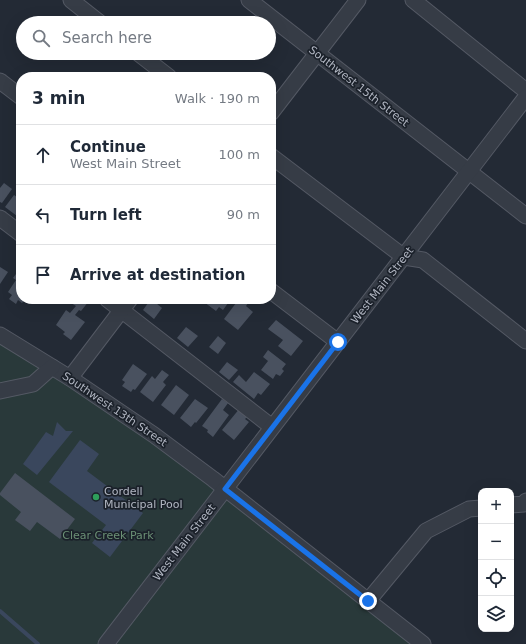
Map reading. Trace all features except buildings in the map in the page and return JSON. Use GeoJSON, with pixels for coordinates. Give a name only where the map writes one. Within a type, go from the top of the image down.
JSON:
{"type":"FeatureCollection","features":[{"type":"Feature","properties":{"kind":"street"},"geometry":{"type":"LineString","coordinates":[[70,0],[91,16]]}},
{"type":"Feature","properties":{"kind":"street","name":"Southwest 15th Street"},"geometry":{"type":"LineString","coordinates":[[249,0],[270,16]]}},
{"type":"Feature","properties":{"kind":"street"},"geometry":{"type":"LineString","coordinates":[[276,106],[358,0]]}},
{"type":"Feature","properties":{"kind":"street"},"geometry":{"type":"LineString","coordinates":[[413,0],[526,91]]}},
{"type":"Feature","properties":{"kind":"street","name":"Southwest 15th Street"},"geometry":{"type":"LineString","coordinates":[[276,21],[526,216]]}},
{"type":"Feature","properties":{"kind":"street"},"geometry":{"type":"LineString","coordinates":[[147,60],[163,72]]}},
{"type":"Feature","properties":{"kind":"street"},"geometry":{"type":"LineString","coordinates":[[0,81],[16,93]]}},
{"type":"Feature","properties":{"kind":"street","name":"West Main Street"},"geometry":{"type":"LineString","coordinates":[[106,644],[526,98]]}},
{"type":"Feature","properties":{"kind":"street"},"geometry":{"type":"LineString","coordinates":[[276,160],[404,257],[423,260],[526,341]]}},
{"type":"Feature","properties":{"kind":"street"},"geometry":{"type":"LineString","coordinates":[[0,218],[16,230]]}},
{"type":"Feature","properties":{"kind":"street"},"geometry":{"type":"LineString","coordinates":[[276,295],[338,342]]}},
{"type":"Feature","properties":{"kind":"street"},"geometry":{"type":"LineString","coordinates":[[70,378],[126,304],[272,427]]}},
{"type":"Feature","properties":{"kind":"street","name":"Southwest 13th Street"},"geometry":{"type":"LineString","coordinates":[[0,335],[70,378],[154,435],[423,644]]}},
{"type":"Feature","properties":{"kind":"street"},"geometry":{"type":"LineString","coordinates":[[0,391],[32,384],[52,367]]}},
{"type":"Feature","properties":{"kind":"street"},"geometry":{"type":"LineString","coordinates":[[514,505],[524,504],[526,501]]}},
{"type":"Feature","properties":{"kind":"street"},"geometry":{"type":"LineString","coordinates":[[368,601],[426,531],[469,509],[478,508]]}},
{"type":"Feature","properties":{"kind":"green space","name":"Clear Creek Park"},"geometry":{"type":"Polygon","coordinates":[[[0,335],[70,378],[423,644],[0,644],[0,335]]]}},
{"type":"Feature","properties":{"kind":"water"},"geometry":{"type":"Polygon","coordinates":[[[57,422],[66,431],[73,431],[37,475],[23,464],[46,432],[53,436],[57,422]]]}},
{"type":"Feature","properties":{"kind":"water","name":"Cordell Municipal Pool"},"geometry":{"type":"Polygon","coordinates":[[[80,440],[99,454],[87,471],[143,513],[110,557],[92,543],[106,525],[49,482],[80,440]]]}},
{"type":"Feature","properties":{"kind":"waterway"},"geometry":{"type":"LineString","coordinates":[[0,611],[38,644]]}},
{"type":"Feature","properties":{"kind":"place","name":"Cordell Municipal Pool"},"geometry":{"type":"Point","coordinates":[96,497]}},
{"type":"Feature","properties":{"kind":"route"},"geometry":{"type":"LineString","coordinates":[[338,342],[225,489],[368,601]]}}]}
